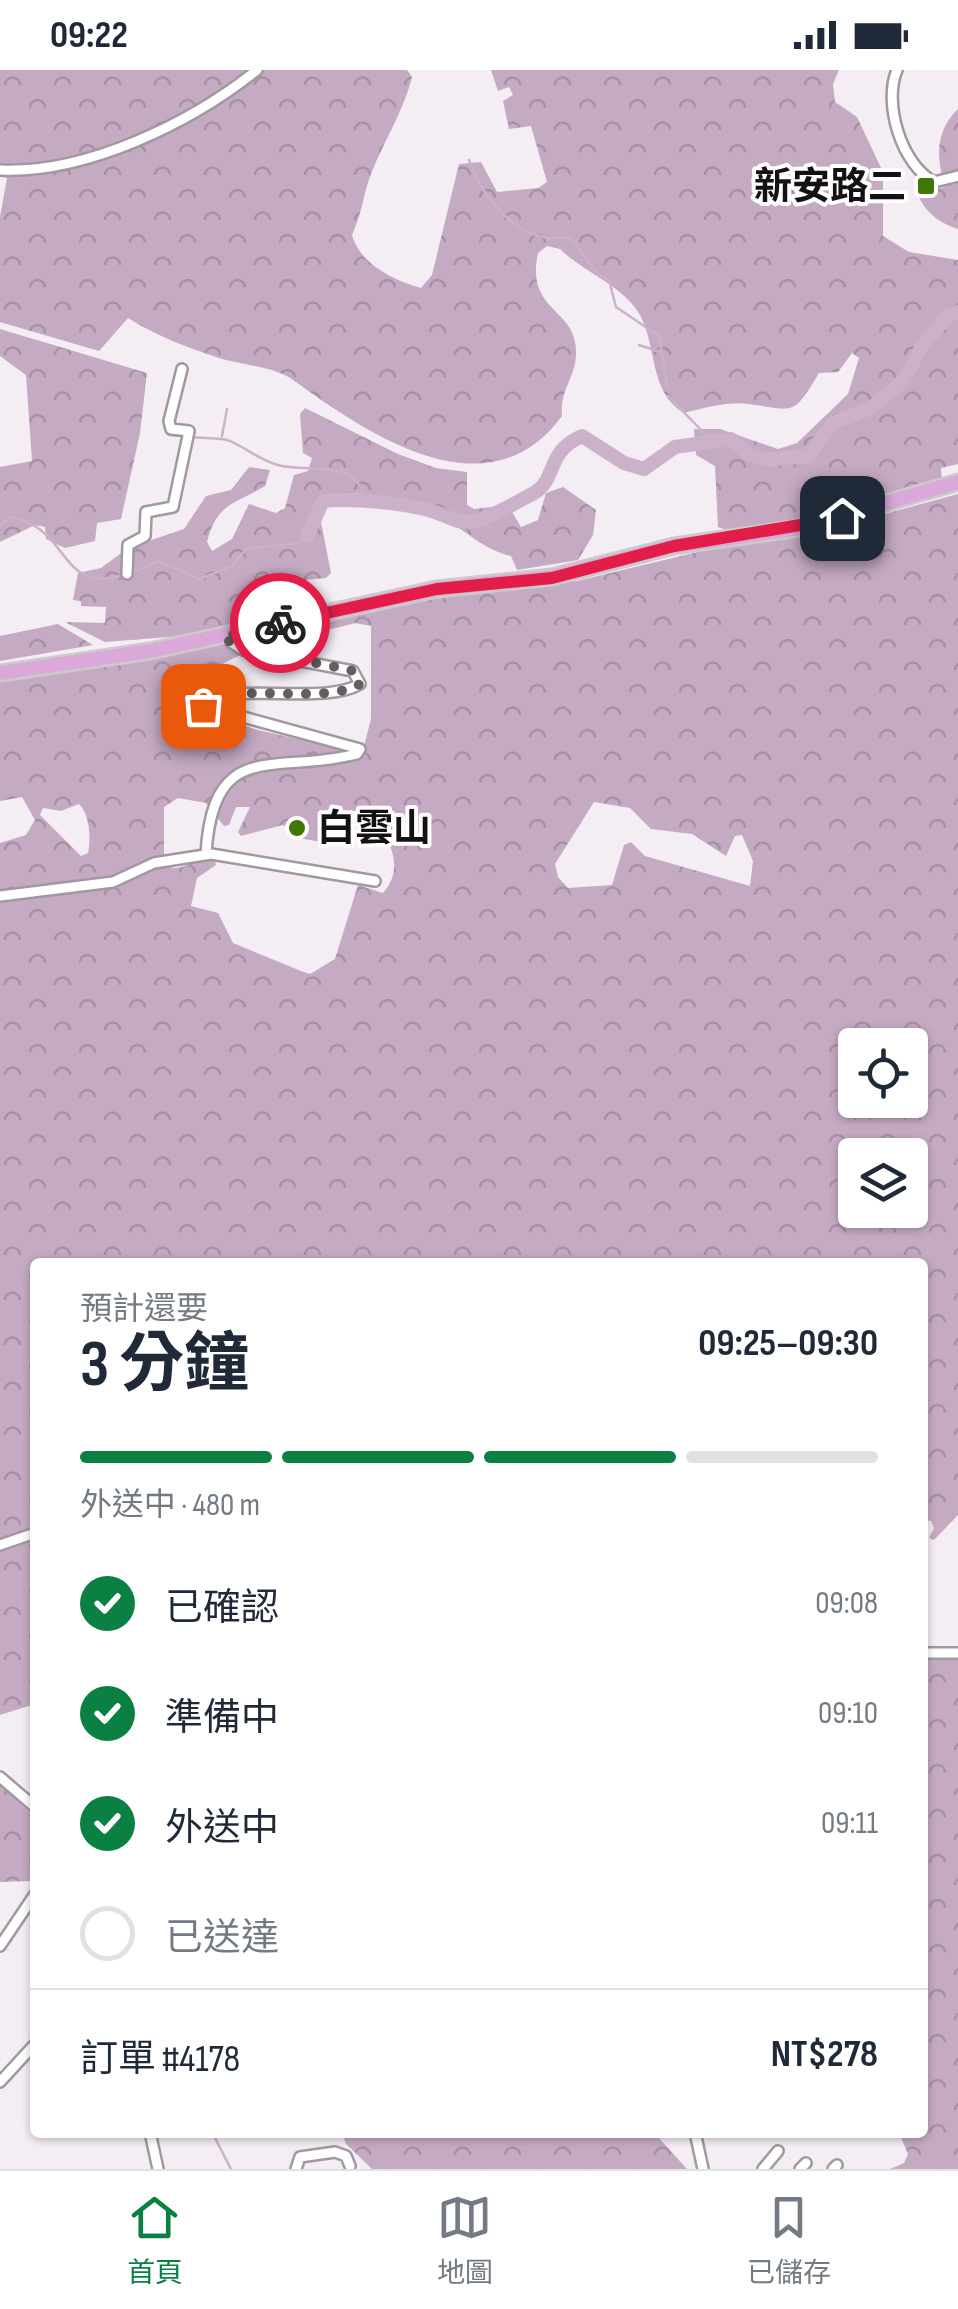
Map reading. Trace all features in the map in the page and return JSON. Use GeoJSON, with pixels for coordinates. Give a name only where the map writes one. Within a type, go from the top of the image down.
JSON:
{"type":"FeatureCollection","features":[{"type":"Feature","properties":{"kind":"main road"},"geometry":{"type":"LineString","coordinates":[[0,673],[230,636],[437,589],[552,578],[674,546],[800,528],[958,482]]}},
{"type":"Feature","properties":{"kind":"street"},"geometry":{"type":"LineString","coordinates":[[0,170],[45,169],[145,138],[257,70]]}},
{"type":"Feature","properties":{"kind":"street"},"geometry":{"type":"LineString","coordinates":[[897,70],[891,96],[909,154],[918,169],[934,182],[958,176]]}},
{"type":"Feature","properties":{"kind":"street"},"geometry":{"type":"LineString","coordinates":[[127,574],[128,545],[145,536],[146,512],[173,507],[182,452],[190,431],[171,429],[169,421],[182,369]]}},
{"type":"Feature","properties":{"kind":"street"},"geometry":{"type":"LineString","coordinates":[[206,854],[210,813],[228,780],[261,764],[301,765],[357,754],[360,749],[205,708],[204,701],[214,696],[278,695],[360,684],[353,671],[296,656],[243,650],[230,636]]}},
{"type":"Feature","properties":{"kind":"street"},"geometry":{"type":"LineString","coordinates":[[0,896],[113,882],[154,863],[206,854],[234,855],[375,881]]}},
{"type":"Feature","properties":{"kind":"street"},"geometry":{"type":"LineString","coordinates":[[0,1546],[30,1535]]}},
{"type":"Feature","properties":{"kind":"street"},"geometry":{"type":"LineString","coordinates":[[928,1653],[958,1653]]}},
{"type":"Feature","properties":{"kind":"street"},"geometry":{"type":"LineString","coordinates":[[0,1777],[30,1803]]}},
{"type":"Feature","properties":{"kind":"street"},"geometry":{"type":"LineString","coordinates":[[0,1946],[30,1901]]}},
{"type":"Feature","properties":{"kind":"street"},"geometry":{"type":"LineString","coordinates":[[0,2082],[30,2049]]}},
{"type":"Feature","properties":{"kind":"street"},"geometry":{"type":"LineString","coordinates":[[151,2138],[158,2169]]}},
{"type":"Feature","properties":{"kind":"street"},"geometry":{"type":"LineString","coordinates":[[695,2138],[703,2169]]}},
{"type":"Feature","properties":{"kind":"street"},"geometry":{"type":"LineString","coordinates":[[763,2169],[778,2150]]}},
{"type":"Feature","properties":{"kind":"street"},"geometry":{"type":"LineString","coordinates":[[296,2169],[300,2156],[336,2152],[346,2156],[350,2166]]}},
{"type":"Feature","properties":{"kind":"green space"},"geometry":{"type":"Polygon","coordinates":[[[0,70],[407,70],[412,77],[408,92],[371,175],[352,235],[362,254],[379,269],[421,288],[432,275],[459,164],[481,162],[497,192],[538,188],[547,182],[531,126],[509,129],[503,101],[513,95],[509,87],[498,91],[491,70],[839,70],[833,84],[835,102],[857,117],[883,172],[883,236],[909,252],[958,260],[958,464],[941,468],[942,481],[793,523],[736,530],[718,527],[715,466],[696,455],[694,429],[720,429],[778,449],[797,443],[848,394],[859,358],[852,353],[838,372],[819,373],[804,397],[792,407],[733,403],[684,413],[665,394],[645,327],[633,305],[560,249],[547,246],[538,253],[538,285],[571,331],[575,363],[562,416],[532,446],[499,461],[464,463],[428,456],[356,423],[285,375],[196,350],[128,318],[99,351],[0,322],[0,217],[7,178],[0,174],[0,70]]]}},
{"type":"Feature","properties":{"kind":"green space"},"geometry":{"type":"Polygon","coordinates":[[[958,109],[958,229],[929,212],[915,182],[931,189],[945,187],[939,145],[945,126],[958,109]]]}},
{"type":"Feature","properties":{"kind":"green space"},"geometry":{"type":"Polygon","coordinates":[[[0,329],[147,373],[140,433],[121,519],[97,523],[95,541],[65,548],[46,539],[45,527],[35,525],[0,542],[0,467],[32,461],[26,375],[0,356],[0,329]]]}},
{"type":"Feature","properties":{"kind":"green space"},"geometry":{"type":"Polygon","coordinates":[[[305,408],[398,454],[436,468],[467,472],[467,505],[474,509],[508,505],[521,527],[538,520],[546,493],[563,487],[596,510],[593,535],[578,560],[517,570],[511,556],[420,508],[385,497],[350,493],[317,501],[331,573],[326,578],[264,584],[270,598],[308,597],[313,607],[271,620],[181,636],[105,642],[65,622],[105,623],[106,607],[81,606],[81,601],[73,600],[78,573],[101,568],[128,548],[184,529],[206,496],[231,490],[249,467],[270,470],[265,486],[222,511],[207,542],[212,551],[232,539],[249,504],[276,513],[285,508],[294,475],[308,471],[312,458],[303,453],[300,414],[305,408]]]}},
{"type":"Feature","properties":{"kind":"green space"},"geometry":{"type":"Polygon","coordinates":[[[958,494],[958,1515],[934,1540],[929,1538],[934,1528],[928,1521],[928,1258],[30,1258],[30,1532],[0,1541],[0,843],[26,835],[35,820],[22,797],[0,801],[0,680],[114,664],[394,604],[577,581],[739,542],[829,529],[958,494]],[[355,623],[257,648],[232,659],[211,672],[199,688],[197,707],[254,729],[362,754],[371,719],[371,626],[355,623]],[[178,798],[164,807],[164,859],[172,868],[214,856],[216,865],[197,878],[191,906],[218,913],[233,943],[310,974],[335,959],[358,885],[383,893],[394,873],[392,851],[381,832],[362,819],[352,819],[321,842],[288,836],[289,830],[283,825],[241,836],[238,832],[250,807],[236,807],[229,825],[224,826],[206,803],[178,798]],[[594,802],[555,864],[558,877],[568,888],[612,885],[624,845],[631,842],[645,856],[750,886],[753,861],[742,835],[735,836],[726,856],[692,834],[651,829],[630,808],[594,802]],[[79,804],[61,811],[43,808],[40,815],[81,856],[88,853],[89,827],[79,804]]]}},
{"type":"Feature","properties":{"kind":"green space"},"geometry":{"type":"Polygon","coordinates":[[[58,624],[93,645],[0,661],[0,636],[58,624]]]}},
{"type":"Feature","properties":{"kind":"green space"},"geometry":{"type":"Polygon","coordinates":[[[30,1538],[30,1706],[0,1715],[0,1548],[30,1538]]]}},
{"type":"Feature","properties":{"kind":"green space"},"geometry":{"type":"Polygon","coordinates":[[[928,1656],[958,1656],[958,2169],[890,2169],[904,2163],[908,2154],[901,2138],[928,2138],[928,1656]]]}},
{"type":"Feature","properties":{"kind":"green space"},"geometry":{"type":"Polygon","coordinates":[[[0,1783],[30,1809],[30,1881],[0,1882],[0,1783]]]}},
{"type":"Feature","properties":{"kind":"green space"},"geometry":{"type":"Polygon","coordinates":[[[344,2138],[659,2138],[687,2169],[372,2169],[344,2138]]]}},
{"type":"Feature","properties":{"kind":"waterway"},"geometry":{"type":"LineString","coordinates":[[469,160],[489,198],[509,220],[534,235],[572,239],[596,272],[609,280],[616,307],[659,336],[667,386]]}},
{"type":"Feature","properties":{"kind":"waterway"},"geometry":{"type":"LineString","coordinates":[[307,536],[323,501],[408,506],[455,520],[476,521],[534,493],[562,450],[582,436],[624,463],[644,469],[675,447],[731,439],[747,453],[767,460],[808,456],[833,423],[871,408],[904,380],[922,346],[949,314],[958,312]]}},
{"type":"Feature","properties":{"kind":"waterway"},"geometry":{"type":"LineString","coordinates":[[639,345],[661,352]]}},
{"type":"Feature","properties":{"kind":"waterway"},"geometry":{"type":"LineString","coordinates":[[668,396],[705,434],[706,444]]}},
{"type":"Feature","properties":{"kind":"waterway"},"geometry":{"type":"LineString","coordinates":[[222,436],[227,409]]}},
{"type":"Feature","properties":{"kind":"waterway"},"geometry":{"type":"LineString","coordinates":[[169,435],[183,436]]}},
{"type":"Feature","properties":{"kind":"waterway"},"geometry":{"type":"LineString","coordinates":[[191,437],[231,441],[278,465],[344,473],[362,489],[366,504]]}},
{"type":"Feature","properties":{"kind":"waterway"},"geometry":{"type":"LineString","coordinates":[[0,526],[10,517],[32,525],[48,537],[70,564],[83,574],[100,579],[124,575],[158,561],[200,579],[232,566],[246,549],[300,543],[307,536]]}},
{"type":"Feature","properties":{"kind":"waterway"},"geometry":{"type":"LineString","coordinates":[[215,2138],[231,2169]]}},
{"type":"Feature","properties":{"kind":"way so far"},"geometry":{"type":"LineString","coordinates":[[203,706],[206,698],[214,696],[278,695],[360,684],[360,676],[353,671],[296,656],[243,650],[223,637],[280,623]]}},
{"type":"Feature","properties":{"kind":"place","name":"新安路二"},"geometry":{"type":"Point","coordinates":[926,186]}},
{"type":"Feature","properties":{"kind":"place","name":"白雲山"},"geometry":{"type":"Point","coordinates":[297,828]}},
{"type":"Feature","properties":{"kind":"route"},"geometry":{"type":"LineString","coordinates":[[280,623],[437,589],[552,578],[674,546],[842,518]]}}]}
